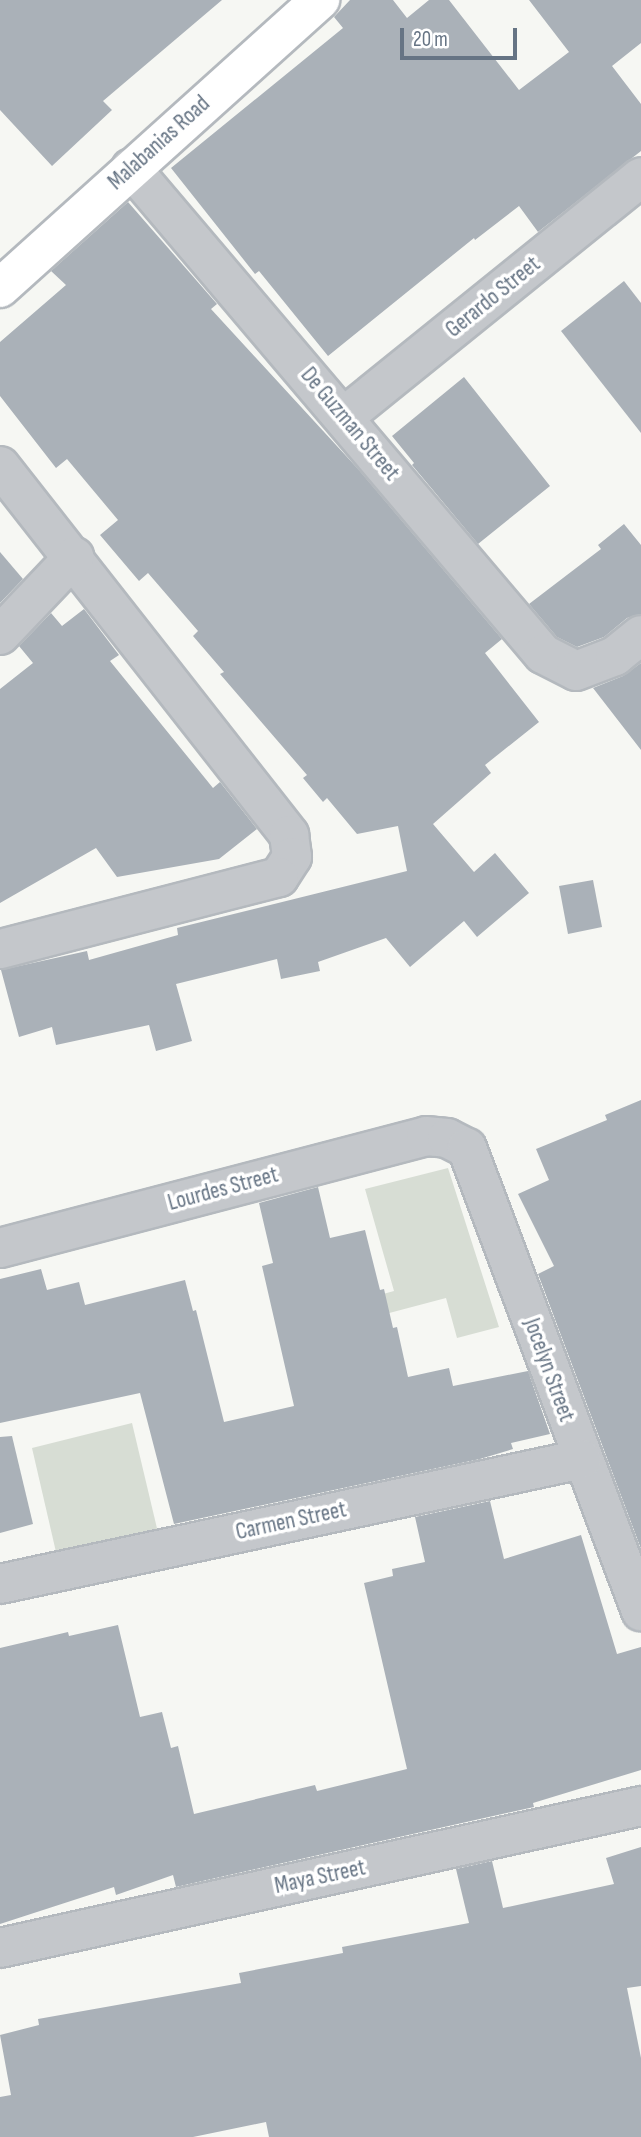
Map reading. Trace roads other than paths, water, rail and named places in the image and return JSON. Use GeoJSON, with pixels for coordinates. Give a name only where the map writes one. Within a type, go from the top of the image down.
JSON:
{"type":"FeatureCollection","features":[{"type":"Feature","properties":{"kind":"main road","name":"Malabanias Road"},"geometry":{"type":"LineString","coordinates":[[0,288],[320,0]]}},
{"type":"Feature","properties":{"kind":"street","name":"De Guzman Street"},"geometry":{"type":"LineString","coordinates":[[131,168],[345,416],[543,654],[576,671],[615,656],[641,635]]}},
{"type":"Feature","properties":{"kind":"street","name":"Gerardo Street"},"geometry":{"type":"LineString","coordinates":[[345,416],[641,177]]}},
{"type":"Feature","properties":{"kind":"street"},"geometry":{"type":"LineString","coordinates":[[0,466],[74,557],[289,835],[292,857],[279,877],[0,949]]}},
{"type":"Feature","properties":{"kind":"street"},"geometry":{"type":"LineString","coordinates":[[0,635],[74,557]]}},
{"type":"Feature","properties":{"kind":"street","name":"Lourdes Street"},"geometry":{"type":"LineString","coordinates":[[0,1248],[426,1136],[447,1138]]}},
{"type":"Feature","properties":{"kind":"street","name":"Jocelyn Street"},"geometry":{"type":"LineString","coordinates":[[447,1138],[467,1148],[641,1611]]}},
{"type":"Feature","properties":{"kind":"street","name":"Carmen Street"},"geometry":{"type":"LineString","coordinates":[[0,1584],[582,1459]]}},
{"type":"Feature","properties":{"kind":"street","name":"Maya Street"},"geometry":{"type":"LineString","coordinates":[[0,1948],[641,1806]]}}]}
